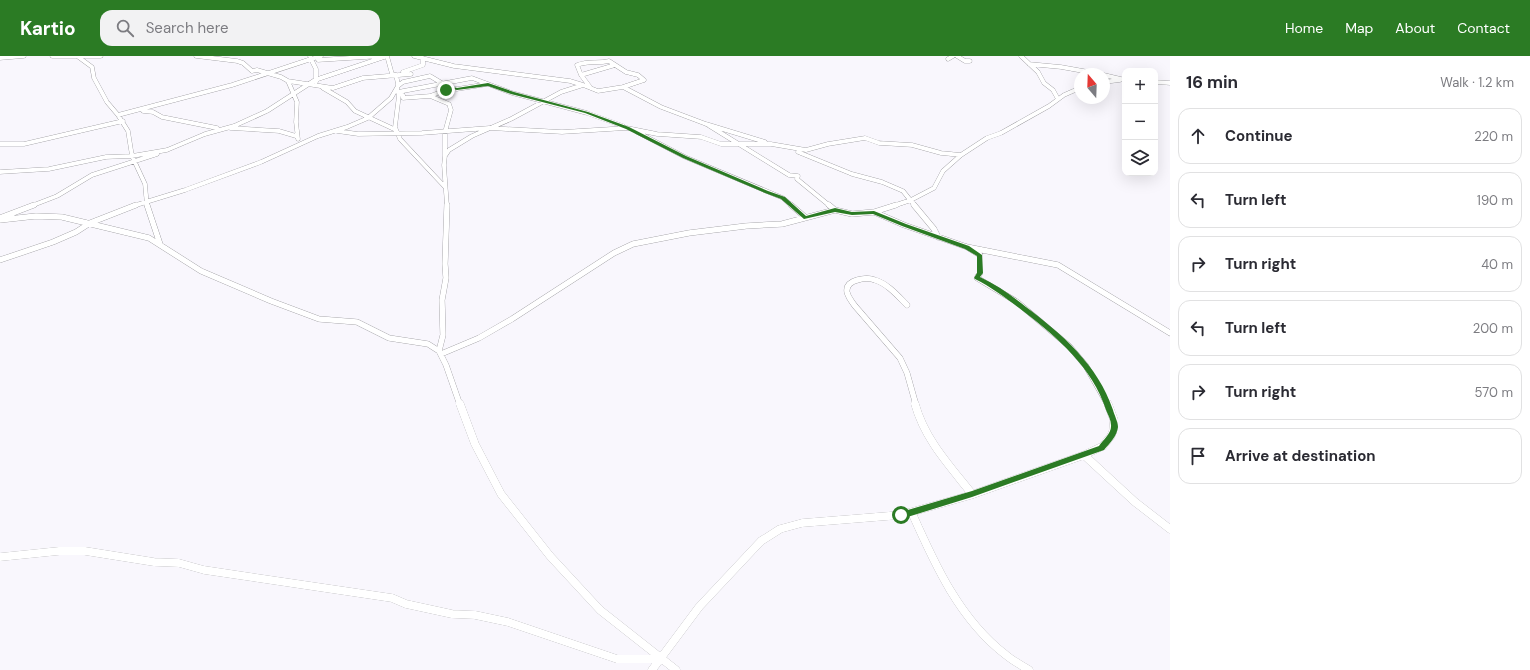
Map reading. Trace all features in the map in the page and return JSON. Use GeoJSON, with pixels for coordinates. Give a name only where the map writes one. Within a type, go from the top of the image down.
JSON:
{"type":"FeatureCollection","features":[{"type":"Feature","properties":{"kind":"street"},"geometry":{"type":"LineString","coordinates":[[0,58],[24,56]]}},
{"type":"Feature","properties":{"kind":"street"},"geometry":{"type":"LineString","coordinates":[[52,56],[101,56]]}},
{"type":"Feature","properties":{"kind":"street"},"geometry":{"type":"LineString","coordinates":[[77,56],[92,67],[94,78],[107,102],[123,121],[128,131],[132,156],[145,184],[146,202],[160,244]]}},
{"type":"Feature","properties":{"kind":"street"},"geometry":{"type":"LineString","coordinates":[[196,56],[237,61],[243,63],[252,72],[257,70],[266,74],[281,77],[288,81],[309,83],[318,86],[347,102],[355,111],[396,131]]}},
{"type":"Feature","properties":{"kind":"street"},"geometry":{"type":"LineString","coordinates":[[118,115],[266,74],[310,58],[321,56]]}},
{"type":"Feature","properties":{"kind":"street"},"geometry":{"type":"LineString","coordinates":[[310,58],[382,56]]}},
{"type":"Feature","properties":{"kind":"street"},"geometry":{"type":"LineString","coordinates":[[0,219],[57,196],[92,175],[135,162],[205,134],[234,126],[267,111],[315,80],[387,56],[396,74],[398,84],[396,131],[400,139],[446,189]]}},
{"type":"Feature","properties":{"kind":"street"},"geometry":{"type":"LineString","coordinates":[[414,56],[454,66],[570,81],[598,92],[623,87],[644,80],[638,75],[626,72],[609,61],[599,63],[586,61],[577,64],[581,75],[591,88]]}},
{"type":"Feature","properties":{"kind":"street"},"geometry":{"type":"LineString","coordinates":[[948,59],[952,56]]}},
{"type":"Feature","properties":{"kind":"street"},"geometry":{"type":"LineString","coordinates":[[957,56],[965,61],[970,61]]}},
{"type":"Feature","properties":{"kind":"street"},"geometry":{"type":"LineString","coordinates":[[1021,56],[1040,74],[1044,80],[1044,83],[1053,90],[1058,99]]}},
{"type":"Feature","properties":{"kind":"street"},"geometry":{"type":"LineString","coordinates":[[310,58],[317,73],[315,80],[318,86]]}},
{"type":"Feature","properties":{"kind":"street"},"geometry":{"type":"LineString","coordinates":[[396,74],[424,65],[423,58]]}},
{"type":"Feature","properties":{"kind":"street"},"geometry":{"type":"LineString","coordinates":[[1029,64],[1074,69]]}},
{"type":"Feature","properties":{"kind":"street"},"geometry":{"type":"LineString","coordinates":[[581,75],[615,65]]}},
{"type":"Feature","properties":{"kind":"street"},"geometry":{"type":"LineString","coordinates":[[407,71],[415,80]]}},
{"type":"Feature","properties":{"kind":"street"},"geometry":{"type":"LineString","coordinates":[[318,86],[333,88],[363,78],[396,74],[411,74]]}},
{"type":"Feature","properties":{"kind":"street"},"geometry":{"type":"LineString","coordinates":[[398,92],[398,86],[403,82],[430,76],[447,87],[457,89],[488,84]]}},
{"type":"Feature","properties":{"kind":"street"},"geometry":{"type":"LineString","coordinates":[[1110,76],[1122,79]]}},
{"type":"Feature","properties":{"kind":"street"},"geometry":{"type":"LineString","coordinates":[[0,260],[53,242],[76,232],[90,223],[261,162],[300,144],[368,118],[398,92],[472,78],[484,81],[512,93],[586,112],[627,128],[685,157],[783,198],[805,218]]}},
{"type":"Feature","properties":{"kind":"street"},"geometry":{"type":"LineString","coordinates":[[1110,81],[1122,80]]}},
{"type":"Feature","properties":{"kind":"street"},"geometry":{"type":"LineString","coordinates":[[288,81],[297,102],[296,136],[300,144]]}},
{"type":"Feature","properties":{"kind":"street"},"geometry":{"type":"LineString","coordinates":[[1158,82],[1170,83]]}},
{"type":"Feature","properties":{"kind":"street"},"geometry":{"type":"LineString","coordinates":[[445,156],[454,146],[561,92],[583,85]]}},
{"type":"Feature","properties":{"kind":"street"},"geometry":{"type":"LineString","coordinates":[[398,92],[403,95],[403,98],[430,96],[446,90],[447,87]]}},
{"type":"Feature","properties":{"kind":"street"},"geometry":{"type":"LineString","coordinates":[[623,87],[661,107],[706,124],[784,147],[806,150],[828,144],[865,138],[879,143],[912,145],[941,153],[961,155]]}},
{"type":"Feature","properties":{"kind":"street"},"geometry":{"type":"LineString","coordinates":[[706,124],[789,175],[798,176],[797,179],[835,210],[852,214],[874,212],[911,200],[934,188],[943,171],[961,155],[987,138],[1001,133],[1074,91]]}},
{"type":"Feature","properties":{"kind":"street"},"geometry":{"type":"LineString","coordinates":[[430,96],[449,104],[451,110],[445,132],[448,214],[444,264],[446,278],[442,300],[443,335],[440,353],[475,444],[501,494],[550,556],[600,610],[676,670]]}},
{"type":"Feature","properties":{"kind":"street"},"geometry":{"type":"LineString","coordinates":[[127,113],[145,111],[153,112],[162,117],[207,127],[221,129],[279,131],[296,136]]}},
{"type":"Feature","properties":{"kind":"street"},"geometry":{"type":"LineString","coordinates":[[0,144],[24,144],[123,121]]}},
{"type":"Feature","properties":{"kind":"street"},"geometry":{"type":"LineString","coordinates":[[337,131],[358,134],[396,131],[445,132],[489,128],[562,132],[627,128],[657,134],[670,134],[710,139],[721,144],[771,144]]}},
{"type":"Feature","properties":{"kind":"street"},"geometry":{"type":"LineString","coordinates":[[784,147],[852,174],[904,191],[934,229],[938,237]]}},
{"type":"Feature","properties":{"kind":"street"},"geometry":{"type":"LineString","coordinates":[[2,172],[49,169],[106,157],[132,156],[168,150]]}},
{"type":"Feature","properties":{"kind":"street"},"geometry":{"type":"LineString","coordinates":[[440,353],[480,338],[614,253],[633,244],[689,233],[746,226],[782,224],[835,210]]}},
{"type":"Feature","properties":{"kind":"street"},"geometry":{"type":"LineString","coordinates":[[874,212],[967,247],[1058,265],[1170,333]]}},
{"type":"Feature","properties":{"kind":"street"},"geometry":{"type":"LineString","coordinates":[[0,219],[50,216],[90,223],[149,238],[201,271],[271,301],[319,319],[357,322],[388,338],[428,344],[440,353]]}},
{"type":"Feature","properties":{"kind":"street"},"geometry":{"type":"LineString","coordinates":[[652,670],[662,659],[699,607],[761,541],[780,529],[802,523],[912,513],[1084,455],[1101,448],[1111,436],[1115,426],[1106,400],[1087,367],[1072,349],[1041,322],[1000,290],[977,278],[980,273],[980,255],[967,247]]}},
{"type":"Feature","properties":{"kind":"street"},"geometry":{"type":"LineString","coordinates":[[907,305],[888,286],[871,279],[857,280],[848,286],[847,290],[849,295],[900,358],[906,370],[921,422],[930,439],[972,494]]}},
{"type":"Feature","properties":{"kind":"street"},"geometry":{"type":"LineString","coordinates":[[1084,455],[1135,502],[1169,530]]}},
{"type":"Feature","properties":{"kind":"street"},"geometry":{"type":"LineString","coordinates":[[912,513],[932,558],[962,608],[980,632],[1000,651],[1029,670]]}},
{"type":"Feature","properties":{"kind":"street"},"geometry":{"type":"LineString","coordinates":[[0,557],[58,551],[85,551],[154,562],[179,563],[204,570],[392,598],[406,604],[452,614],[475,615],[508,622],[618,659],[662,659]]}},
{"type":"Feature","properties":{"kind":"route"},"geometry":{"type":"LineString","coordinates":[[446,90],[447,87],[457,89],[488,84],[512,93],[586,112],[627,128],[685,157],[783,198],[805,218],[825,214],[835,210],[852,214],[874,212],[904,225],[967,247],[980,255],[980,273],[977,278],[994,286],[1041,322],[1072,349],[1087,367],[1106,400],[1112,413],[1115,426],[1111,436],[1101,448],[1020,478],[931,508],[901,515]]}}]}
